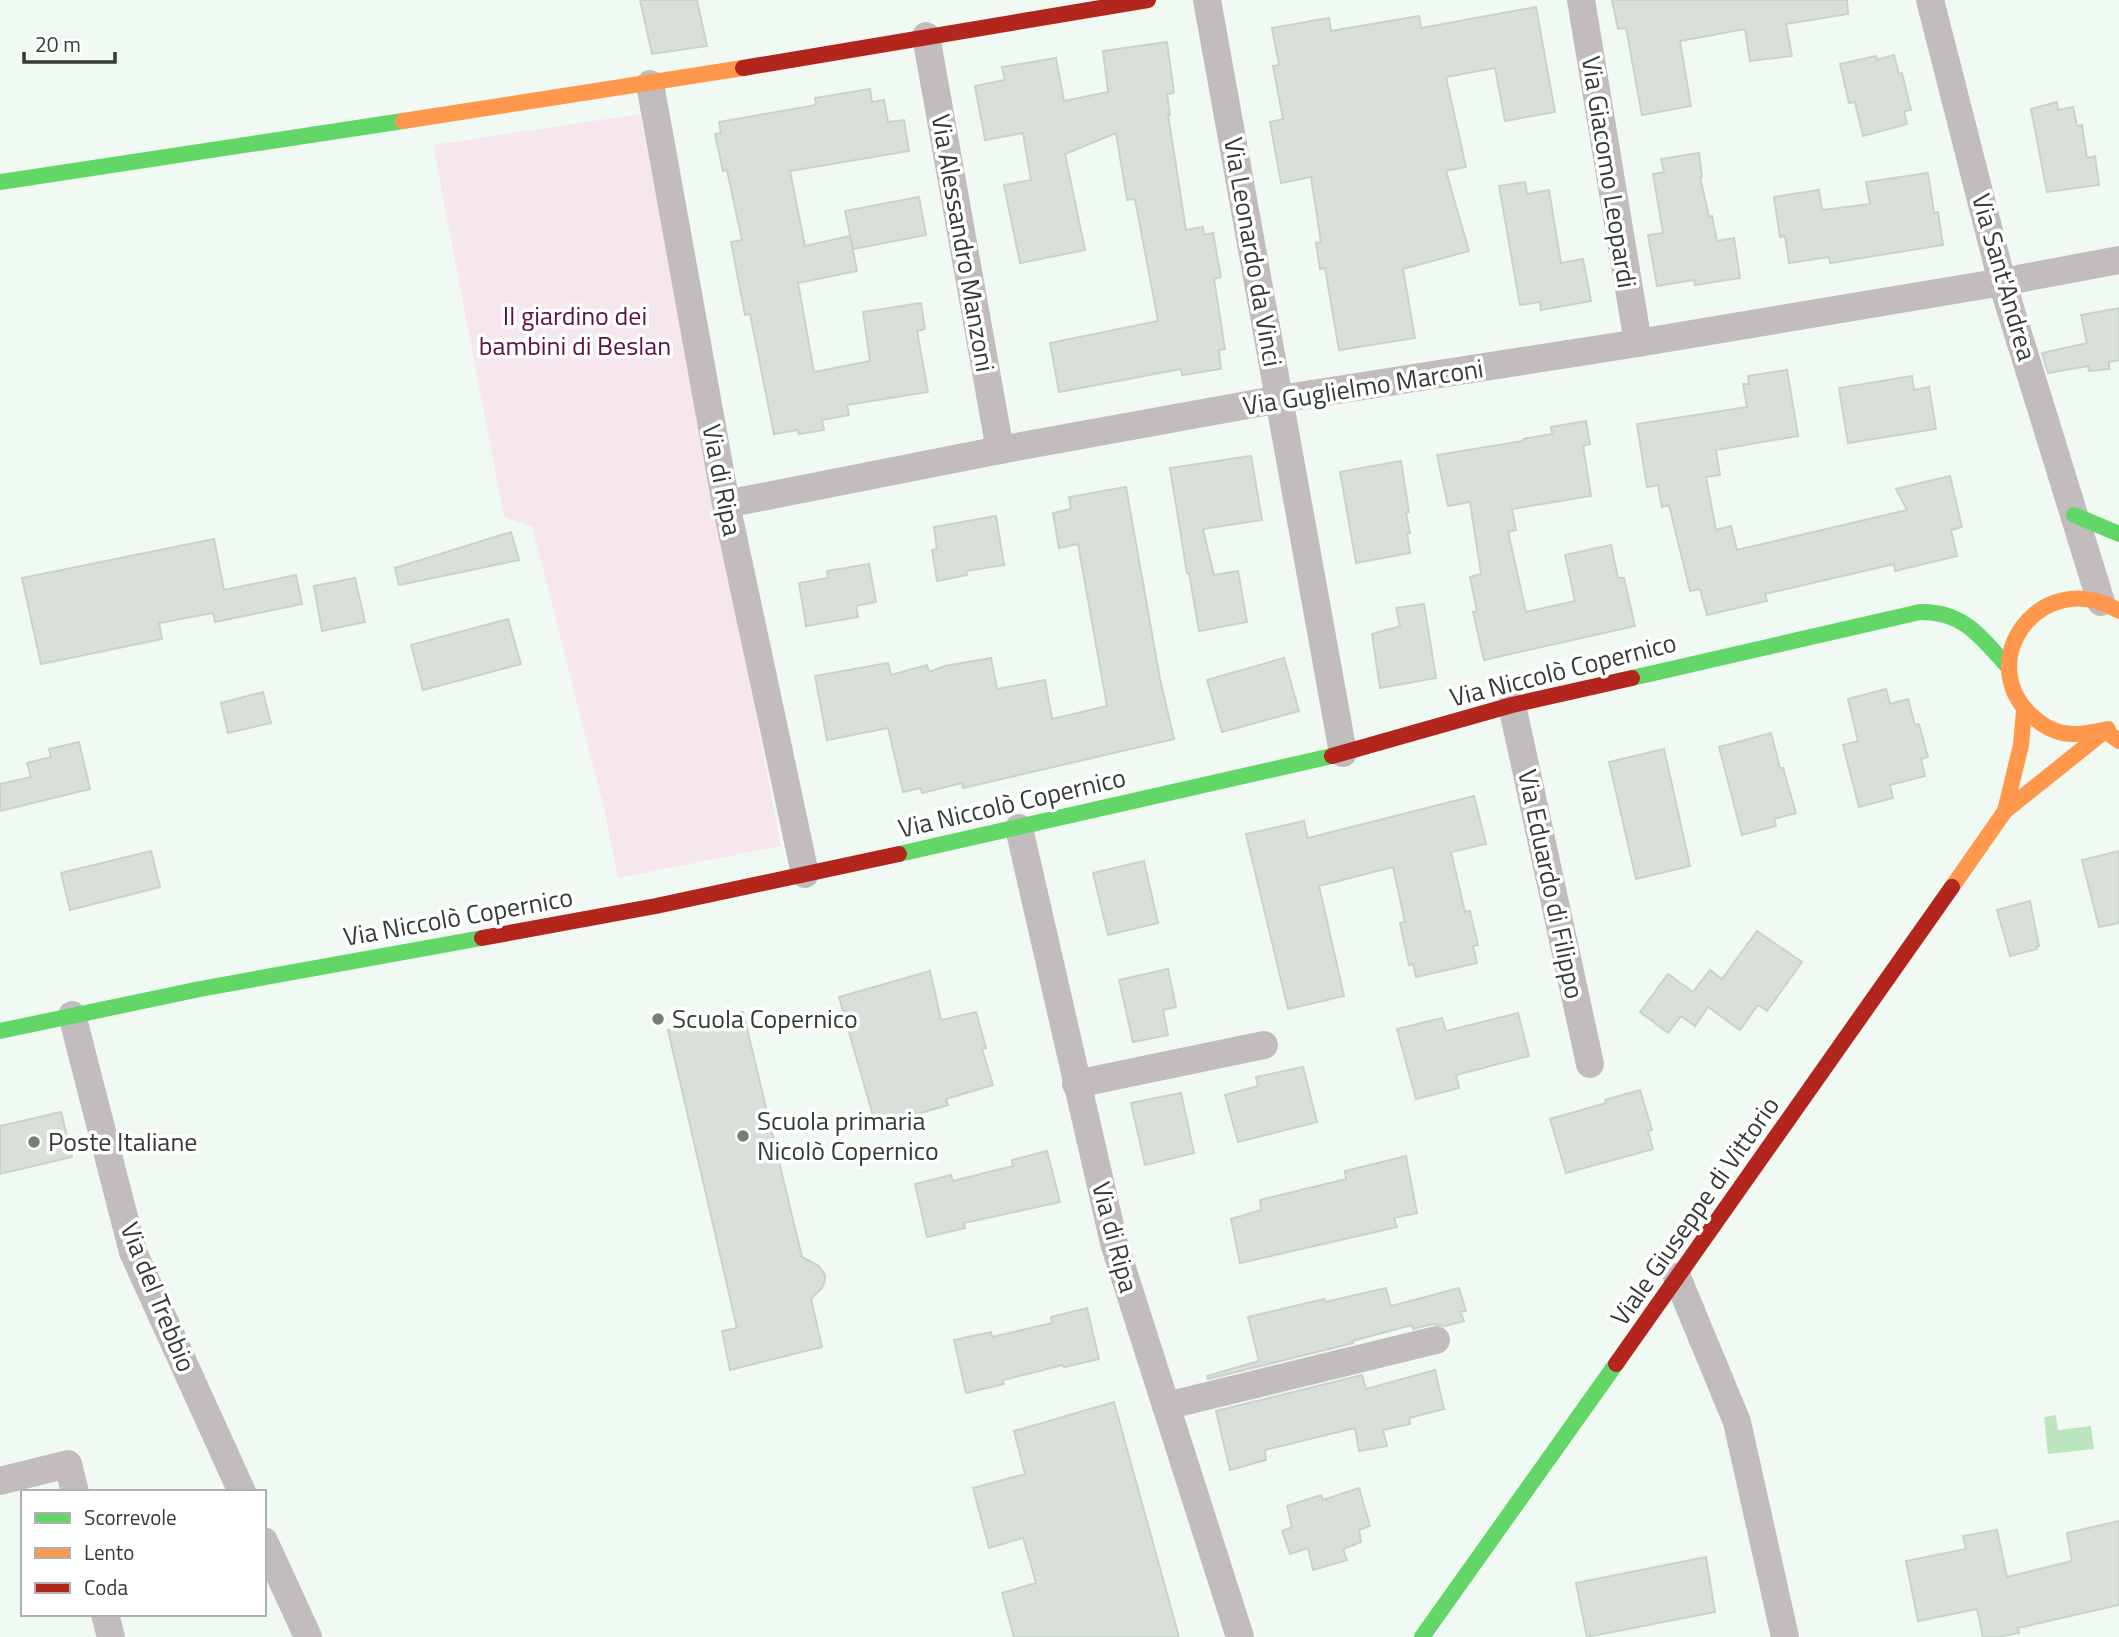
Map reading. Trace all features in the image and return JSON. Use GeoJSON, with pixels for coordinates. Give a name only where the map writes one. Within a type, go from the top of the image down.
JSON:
{"type":"FeatureCollection","features":[{"type":"Feature","properties":{"kind":"main road"},"geometry":{"type":"LineString","coordinates":[[0,182],[650,84],[1148,0]]}},
{"type":"Feature","properties":{"kind":"main road"},"geometry":{"type":"LineString","coordinates":[[2074,515],[2119,534]]}},
{"type":"Feature","properties":{"kind":"main road"},"geometry":{"type":"LineString","coordinates":[[2115,608],[2083,598],[2064,599],[2046,605],[2031,616],[2019,630],[2011,648],[2008,667],[2012,690],[2024,711],[2040,725],[2060,734],[2081,737],[2112,727],[2119,741]]}},
{"type":"Feature","properties":{"kind":"main road","name":"Via Niccolò Copernico"},"geometry":{"type":"LineString","coordinates":[[0,1031],[200,989],[656,906],[1018,828],[1343,752],[1512,705],[1932,610],[1956,617],[1966,624],[2008,667]]}},
{"type":"Feature","properties":{"kind":"main road","name":"Viale Giuseppe di Vittorio"},"geometry":{"type":"LineString","coordinates":[[2005,811],[2021,745],[2024,711]]}},
{"type":"Feature","properties":{"kind":"main road","name":"Viale Giuseppe di Vittorio"},"geometry":{"type":"LineString","coordinates":[[1422,1637],[2005,811],[2112,727]]}},
{"type":"Feature","properties":{"kind":"street","name":"Via Leonardo da Vinci"},"geometry":{"type":"LineString","coordinates":[[1207,0],[1343,752]]}},
{"type":"Feature","properties":{"kind":"street","name":"Via Giacomo Leopardi"},"geometry":{"type":"LineString","coordinates":[[1581,0],[1637,343]]}},
{"type":"Feature","properties":{"kind":"street","name":"Via Sant'Andrea"},"geometry":{"type":"LineString","coordinates":[[1930,0],[2002,282],[2085,552],[2115,608]]}},
{"type":"Feature","properties":{"kind":"street","name":"Via Alessandro Manzoni"},"geometry":{"type":"LineString","coordinates":[[926,36],[1000,450]]}},
{"type":"Feature","properties":{"kind":"street","name":"Via di Ripa"},"geometry":{"type":"LineString","coordinates":[[650,84],[726,504],[805,874]]}},
{"type":"Feature","properties":{"kind":"street","name":"Via Guglielmo Marconi"},"geometry":{"type":"LineString","coordinates":[[726,504],[1280,399],[1637,343],[2119,260]]}},
{"type":"Feature","properties":{"kind":"street"},"geometry":{"type":"LineString","coordinates":[[2064,599],[2085,552]]}},
{"type":"Feature","properties":{"kind":"street","name":"Via Eduardo di Filippo"},"geometry":{"type":"LineString","coordinates":[[1512,705],[1590,1064]]}},
{"type":"Feature","properties":{"kind":"street","name":"Via di Ripa"},"geometry":{"type":"LineString","coordinates":[[1018,828],[1114,1243],[1240,1637]]}},
{"type":"Feature","properties":{"kind":"street","name":"Via del Trebbio"},"geometry":{"type":"LineString","coordinates":[[72,1015],[133,1252],[241,1490]]}},
{"type":"Feature","properties":{"kind":"street"},"geometry":{"type":"LineString","coordinates":[[1076,1084],[1265,1045]]}},
{"type":"Feature","properties":{"kind":"street"},"geometry":{"type":"LineString","coordinates":[[1677,1278],[1737,1422],[1785,1637]]}},
{"type":"Feature","properties":{"kind":"street"},"geometry":{"type":"LineString","coordinates":[[1166,1406],[1436,1340]]}},
{"type":"Feature","properties":{"kind":"street"},"geometry":{"type":"LineString","coordinates":[[0,1481],[68,1464],[74,1490]]}},
{"type":"Feature","properties":{"kind":"street"},"geometry":{"type":"LineString","coordinates":[[266,1545],[308,1637]]}},
{"type":"Feature","properties":{"kind":"street"},"geometry":{"type":"LineString","coordinates":[[106,1616],[111,1637]]}},
{"type":"Feature","properties":{"kind":"green space","name":"Il giardino dei bambini di Beslan"},"geometry":{"type":"Polygon","coordinates":[[[640,114],[781,846],[618,878],[605,813],[532,526],[504,517],[433,145],[640,114]]]}},
{"type":"Feature","properties":{"kind":"shaded area"},"geometry":{"type":"Polygon","coordinates":[[[2056,1415],[2058,1430],[2091,1426],[2094,1449],[2048,1454],[2044,1417],[2056,1415]]]}},
{"type":"Feature","properties":{"kind":"building"},"geometry":{"type":"Polygon","coordinates":[[[640,0],[697,0],[707,46],[652,54],[640,0]]]}},
{"type":"Feature","properties":{"kind":"building"},"geometry":{"type":"Polygon","coordinates":[[[1612,0],[1847,0],[1848,14],[1786,24],[1792,56],[1750,61],[1745,29],[1680,41],[1691,106],[1642,115],[1626,28],[1618,29],[1612,0]]]}},
{"type":"Feature","properties":{"kind":"building"},"geometry":{"type":"Polygon","coordinates":[[[1536,7],[1555,112],[1505,121],[1495,68],[1446,77],[1466,167],[1446,171],[1469,251],[1403,269],[1415,338],[1339,350],[1325,268],[1320,269],[1316,243],[1321,242],[1311,177],[1281,183],[1270,122],[1283,119],[1273,66],[1279,65],[1272,28],[1329,18],[1331,31],[1419,16],[1421,28],[1536,7]]]}},
{"type":"Feature","properties":{"kind":"building"},"geometry":{"type":"Polygon","coordinates":[[[1167,42],[1174,93],[1167,94],[1168,115],[1186,230],[1203,227],[1204,235],[1213,233],[1221,277],[1214,279],[1225,349],[1219,350],[1221,369],[1182,375],[1181,369],[1059,392],[1050,343],[1158,321],[1135,199],[1127,200],[1116,133],[1065,154],[1085,250],[1020,263],[1004,185],[1031,180],[1023,133],[985,140],[975,86],[1005,80],[1002,67],[1056,58],[1064,101],[1108,92],[1103,51],[1167,42]]]}},
{"type":"Feature","properties":{"kind":"building"},"geometry":{"type":"Polygon","coordinates":[[[1894,55],[1899,74],[1902,73],[1911,110],[1904,111],[1907,124],[1863,136],[1855,102],[1849,103],[1840,64],[1876,56],[1877,60],[1894,55]]]}},
{"type":"Feature","properties":{"kind":"building"},"geometry":{"type":"Polygon","coordinates":[[[870,89],[872,102],[884,100],[888,122],[904,120],[909,151],[790,171],[805,246],[850,236],[857,271],[798,283],[814,372],[870,361],[863,312],[921,303],[925,329],[917,331],[928,392],[847,405],[849,415],[822,420],[824,430],[774,434],[750,314],[745,315],[731,242],[742,240],[727,170],[723,171],[715,134],[721,133],[719,122],[816,105],[815,98],[870,89]]]}},
{"type":"Feature","properties":{"kind":"building"},"geometry":{"type":"Polygon","coordinates":[[[2057,102],[2058,110],[2073,107],[2077,126],[2082,125],[2087,158],[2095,156],[2099,185],[2047,192],[2031,109],[2057,102]]]}},
{"type":"Feature","properties":{"kind":"building"},"geometry":{"type":"Polygon","coordinates":[[[1699,153],[1700,177],[1709,217],[1712,216],[1717,241],[1734,238],[1740,278],[1695,285],[1694,280],[1657,286],[1648,235],[1663,233],[1653,174],[1664,172],[1661,159],[1699,153]]]}},
{"type":"Feature","properties":{"kind":"building"},"geometry":{"type":"Polygon","coordinates":[[[1928,173],[1934,213],[1938,212],[1943,245],[1830,263],[1829,257],[1789,263],[1785,236],[1780,237],[1774,197],[1819,190],[1822,210],[1870,204],[1866,182],[1928,173]]]}},
{"type":"Feature","properties":{"kind":"building"},"geometry":{"type":"Polygon","coordinates":[[[1525,182],[1527,194],[1549,190],[1561,263],[1583,259],[1591,301],[1541,310],[1540,302],[1520,305],[1499,186],[1525,182]]]}},
{"type":"Feature","properties":{"kind":"building"},"geometry":{"type":"Polygon","coordinates":[[[919,197],[926,235],[853,249],[845,211],[919,197]]]}},
{"type":"Feature","properties":{"kind":"building"},"geometry":{"type":"Polygon","coordinates":[[[2119,308],[2119,360],[2109,362],[2109,369],[2089,371],[2088,366],[2048,373],[2042,353],[2087,343],[2081,315],[2119,308]]]}},
{"type":"Feature","properties":{"kind":"building"},"geometry":{"type":"Polygon","coordinates":[[[1787,370],[1798,436],[1716,450],[1720,475],[1706,477],[1716,530],[1731,526],[1737,550],[1907,510],[1896,489],[1950,476],[1962,527],[1951,530],[1957,556],[1895,571],[1894,564],[1765,594],[1767,601],[1707,615],[1700,589],[1690,591],[1669,505],[1662,507],[1658,485],[1647,487],[1637,424],[1747,407],[1743,384],[1749,384],[1748,376],[1787,370]]]}},
{"type":"Feature","properties":{"kind":"building"},"geometry":{"type":"Polygon","coordinates":[[[1912,376],[1914,390],[1929,387],[1936,429],[1848,443],[1839,388],[1912,376]]]}},
{"type":"Feature","properties":{"kind":"building"},"geometry":{"type":"Polygon","coordinates":[[[1586,421],[1590,444],[1583,446],[1591,496],[1512,509],[1516,530],[1508,532],[1526,612],[1575,601],[1565,555],[1611,545],[1618,578],[1624,578],[1635,626],[1484,660],[1473,612],[1477,611],[1470,577],[1481,574],[1470,502],[1448,506],[1437,455],[1523,441],[1552,434],[1551,427],[1586,421]]]}},
{"type":"Feature","properties":{"kind":"building"},"geometry":{"type":"Polygon","coordinates":[[[1251,456],[1262,520],[1203,529],[1214,575],[1238,571],[1247,622],[1199,631],[1170,468],[1251,456]]]}},
{"type":"Feature","properties":{"kind":"building"},"geometry":{"type":"Polygon","coordinates":[[[1401,461],[1409,512],[1406,513],[1410,553],[1356,563],[1340,472],[1401,461]]]}},
{"type":"Feature","properties":{"kind":"building"},"geometry":{"type":"Polygon","coordinates":[[[1126,487],[1160,679],[1174,739],[963,788],[962,783],[922,793],[921,788],[903,792],[888,728],[827,740],[815,676],[888,663],[891,675],[927,665],[929,672],[945,666],[991,658],[997,689],[1045,680],[1052,719],[1107,706],[1078,544],[1059,548],[1053,513],[1071,509],[1069,497],[1126,487]]]}},
{"type":"Feature","properties":{"kind":"building"},"geometry":{"type":"Polygon","coordinates":[[[996,516],[1004,565],[966,571],[967,575],[937,581],[932,550],[937,549],[934,527],[996,516]]]}},
{"type":"Feature","properties":{"kind":"building"},"geometry":{"type":"Polygon","coordinates":[[[511,532],[519,560],[399,585],[395,568],[511,532]]]}},
{"type":"Feature","properties":{"kind":"building"},"geometry":{"type":"Polygon","coordinates":[[[214,539],[224,590],[296,575],[302,604],[215,622],[213,613],[159,623],[162,639],[41,664],[22,578],[214,539]]]}},
{"type":"Feature","properties":{"kind":"building"},"geometry":{"type":"Polygon","coordinates":[[[869,564],[876,602],[856,606],[858,617],[806,626],[799,583],[828,578],[827,571],[869,564]]]}},
{"type":"Feature","properties":{"kind":"building"},"geometry":{"type":"Polygon","coordinates":[[[355,578],[365,622],[322,631],[314,586],[355,578]]]}},
{"type":"Feature","properties":{"kind":"building"},"geometry":{"type":"Polygon","coordinates":[[[1424,604],[1436,678],[1380,688],[1372,634],[1400,626],[1396,608],[1424,604]]]}},
{"type":"Feature","properties":{"kind":"building"},"geometry":{"type":"Polygon","coordinates":[[[508,619],[521,664],[423,690],[411,645],[508,619]]]}},
{"type":"Feature","properties":{"kind":"building"},"geometry":{"type":"Polygon","coordinates":[[[1284,658],[1299,711],[1222,732],[1207,680],[1284,658]]]}},
{"type":"Feature","properties":{"kind":"building"},"geometry":{"type":"Polygon","coordinates":[[[1886,689],[1890,704],[1908,699],[1915,725],[1919,724],[1928,757],[1921,759],[1925,776],[1890,785],[1893,798],[1859,807],[1843,745],[1858,741],[1848,699],[1886,689]]]}},
{"type":"Feature","properties":{"kind":"building"},"geometry":{"type":"Polygon","coordinates":[[[263,692],[271,723],[228,733],[221,703],[263,692]]]}},
{"type":"Feature","properties":{"kind":"building"},"geometry":{"type":"Polygon","coordinates":[[[1771,733],[1796,813],[1774,819],[1776,826],[1742,835],[1719,747],[1771,733]]]}},
{"type":"Feature","properties":{"kind":"building"},"geometry":{"type":"Polygon","coordinates":[[[79,742],[90,789],[0,811],[0,784],[31,777],[27,763],[51,757],[49,749],[79,742]]]}},
{"type":"Feature","properties":{"kind":"building"},"geometry":{"type":"Polygon","coordinates":[[[1664,749],[1690,866],[1636,879],[1609,762],[1664,749]]]}},
{"type":"Feature","properties":{"kind":"building"},"geometry":{"type":"Polygon","coordinates":[[[1474,796],[1486,844],[1451,852],[1465,912],[1470,911],[1478,945],[1473,946],[1477,963],[1416,977],[1413,964],[1409,965],[1400,923],[1405,922],[1393,867],[1319,886],[1344,996],[1288,1009],[1246,834],[1304,821],[1308,838],[1474,796]]]}},
{"type":"Feature","properties":{"kind":"building"},"geometry":{"type":"Polygon","coordinates":[[[151,851],[160,887],[70,910],[61,873],[151,851]]]}},
{"type":"Feature","properties":{"kind":"building"},"geometry":{"type":"Polygon","coordinates":[[[2119,851],[2119,923],[2099,927],[2082,860],[2119,851]]]}},
{"type":"Feature","properties":{"kind":"building"},"geometry":{"type":"Polygon","coordinates":[[[1144,861],[1158,923],[1108,935],[1093,873],[1144,861]]]}},
{"type":"Feature","properties":{"kind":"building"},"geometry":{"type":"Polygon","coordinates":[[[2030,901],[2039,946],[2036,946],[2037,949],[2010,956],[1997,910],[2030,901]]]}},
{"type":"Feature","properties":{"kind":"building"},"geometry":{"type":"Polygon","coordinates":[[[1757,931],[1802,962],[1767,1011],[1758,1005],[1740,1030],[1708,1007],[1695,1026],[1681,1016],[1668,1033],[1640,1012],[1668,974],[1693,992],[1710,970],[1722,979],[1757,931]]]}},
{"type":"Feature","properties":{"kind":"building"},"geometry":{"type":"Polygon","coordinates":[[[1168,969],[1176,1007],[1163,1010],[1168,1035],[1133,1042],[1119,980],[1168,969]]]}},
{"type":"Feature","properties":{"kind":"building"},"geometry":{"type":"Polygon","coordinates":[[[930,971],[941,1020],[976,1012],[986,1048],[982,1049],[993,1085],[946,1099],[948,1105],[876,1126],[839,997],[930,971]]]}},
{"type":"Feature","properties":{"kind":"building","name":"Scuola primaria Nicolò Copernico"},"geometry":{"type":"Polygon","coordinates":[[[743,1012],[802,1257],[819,1266],[825,1280],[822,1288],[811,1299],[822,1347],[730,1370],[722,1331],[737,1328],[668,1030],[743,1012]]]}},
{"type":"Feature","properties":{"kind":"building"},"geometry":{"type":"Polygon","coordinates":[[[1518,1013],[1529,1056],[1456,1075],[1459,1088],[1416,1099],[1397,1029],[1442,1018],[1446,1031],[1518,1013]]]}},
{"type":"Feature","properties":{"kind":"building"},"geometry":{"type":"Polygon","coordinates":[[[1303,1067],[1317,1122],[1238,1142],[1225,1095],[1258,1086],[1256,1077],[1303,1067]]]}},
{"type":"Feature","properties":{"kind":"building"},"geometry":{"type":"Polygon","coordinates":[[[1640,1090],[1652,1130],[1648,1131],[1653,1149],[1566,1173],[1550,1119],[1640,1090]]]}},
{"type":"Feature","properties":{"kind":"building"},"geometry":{"type":"Polygon","coordinates":[[[1181,1093],[1194,1153],[1145,1165],[1131,1103],[1181,1093]]]}},
{"type":"Feature","properties":{"kind":"building","name":"Poste Italiane"},"geometry":{"type":"Polygon","coordinates":[[[61,1112],[72,1157],[0,1174],[0,1126],[61,1112]]]}},
{"type":"Feature","properties":{"kind":"building"},"geometry":{"type":"Polygon","coordinates":[[[1047,1151],[1060,1202],[964,1223],[965,1228],[927,1237],[915,1184],[951,1175],[953,1181],[1013,1166],[1012,1160],[1047,1151]]]}},
{"type":"Feature","properties":{"kind":"building"},"geometry":{"type":"Polygon","coordinates":[[[1406,1156],[1417,1213],[1394,1218],[1397,1227],[1240,1263],[1231,1219],[1261,1210],[1260,1200],[1346,1179],[1345,1171],[1406,1156]]]}},
{"type":"Feature","properties":{"kind":"building"},"geometry":{"type":"Polygon","coordinates":[[[1386,1288],[1391,1306],[1459,1288],[1466,1311],[1460,1312],[1464,1321],[1413,1329],[1412,1325],[1352,1341],[1353,1343],[1208,1379],[1207,1376],[1259,1361],[1248,1317],[1386,1288]]]}},
{"type":"Feature","properties":{"kind":"building"},"geometry":{"type":"Polygon","coordinates":[[[1087,1308],[1099,1359],[1003,1380],[1004,1384],[966,1393],[954,1340],[991,1332],[992,1337],[1052,1323],[1051,1317],[1087,1308]]]}},
{"type":"Feature","properties":{"kind":"building"},"geometry":{"type":"Polygon","coordinates":[[[1435,1370],[1444,1409],[1409,1418],[1410,1424],[1383,1430],[1387,1446],[1359,1451],[1355,1428],[1265,1450],[1266,1460],[1230,1470],[1216,1411],[1362,1375],[1366,1389],[1435,1370]]]}},
{"type":"Feature","properties":{"kind":"building"},"geometry":{"type":"Polygon","coordinates":[[[1114,1402],[1179,1637],[1014,1637],[1002,1593],[1036,1583],[1030,1561],[1023,1538],[989,1548],[973,1488],[1025,1474],[1014,1431],[1114,1402]]]}},
{"type":"Feature","properties":{"kind":"building"},"geometry":{"type":"Polygon","coordinates":[[[1359,1488],[1370,1526],[1359,1530],[1361,1542],[1343,1549],[1347,1560],[1313,1570],[1308,1548],[1290,1554],[1282,1531],[1292,1527],[1287,1506],[1321,1495],[1323,1500],[1359,1488]]]}},
{"type":"Feature","properties":{"kind":"building"},"geometry":{"type":"Polygon","coordinates":[[[2119,1521],[2119,1605],[2018,1628],[2019,1633],[1998,1637],[1983,1637],[1977,1609],[1918,1621],[1906,1561],[1966,1549],[1963,1536],[1997,1530],[2007,1577],[2072,1561],[2067,1533],[2119,1521]]]}},
{"type":"Feature","properties":{"kind":"building"},"geometry":{"type":"Polygon","coordinates":[[[1706,1557],[1715,1612],[1587,1637],[1576,1583],[1706,1557]]]}},
{"type":"Feature","properties":{"kind":"traffic: fast"},"geometry":{"type":"LineString","coordinates":[[0,182],[403,121]]}},
{"type":"Feature","properties":{"kind":"traffic: fast"},"geometry":{"type":"LineString","coordinates":[[2074,515],[2119,534]]}},
{"type":"Feature","properties":{"kind":"traffic: fast"},"geometry":{"type":"LineString","coordinates":[[1632,678],[1920,612],[1935,613],[1960,621],[1980,636],[2008,667]]}},
{"type":"Feature","properties":{"kind":"traffic: fast"},"geometry":{"type":"LineString","coordinates":[[899,854],[1332,756]]}},
{"type":"Feature","properties":{"kind":"traffic: fast"},"geometry":{"type":"LineString","coordinates":[[0,1031],[200,989],[482,938]]}},
{"type":"Feature","properties":{"kind":"traffic: fast"},"geometry":{"type":"LineString","coordinates":[[1422,1637],[1616,1364]]}},
{"type":"Feature","properties":{"kind":"traffic: slow"},"geometry":{"type":"LineString","coordinates":[[403,121],[743,68]]}},
{"type":"Feature","properties":{"kind":"traffic: slow"},"geometry":{"type":"LineString","coordinates":[[2108,729],[2084,734],[2066,734],[2050,729],[2037,720],[2017,698],[2009,674],[2012,650],[2022,628],[2040,610],[2063,600],[2090,600],[2119,611]]}},
{"type":"Feature","properties":{"kind":"traffic: slow"},"geometry":{"type":"LineString","coordinates":[[2005,811],[2021,745],[2024,711]]}},
{"type":"Feature","properties":{"kind":"traffic: slow"},"geometry":{"type":"LineString","coordinates":[[1952,887],[2005,811],[2105,731],[2119,741]]}},
{"type":"Feature","properties":{"kind":"traffic: jam"},"geometry":{"type":"LineString","coordinates":[[743,68],[1148,0]]}},
{"type":"Feature","properties":{"kind":"traffic: jam"},"geometry":{"type":"LineString","coordinates":[[1332,756],[1512,705],[1632,678]]}},
{"type":"Feature","properties":{"kind":"traffic: jam"},"geometry":{"type":"LineString","coordinates":[[482,938],[656,906],[899,854]]}},
{"type":"Feature","properties":{"kind":"traffic: jam"},"geometry":{"type":"LineString","coordinates":[[1616,1364],[1952,887]]}},
{"type":"Feature","properties":{"kind":"place","name":"Scuola Copernico"},"geometry":{"type":"Point","coordinates":[658,1019]}},
{"type":"Feature","properties":{"kind":"place","name":"Scuola primaria Nicolò Copernico"},"geometry":{"type":"Point","coordinates":[743,1136]}},
{"type":"Feature","properties":{"kind":"place","name":"Poste Italiane"},"geometry":{"type":"Point","coordinates":[34,1142]}}]}
